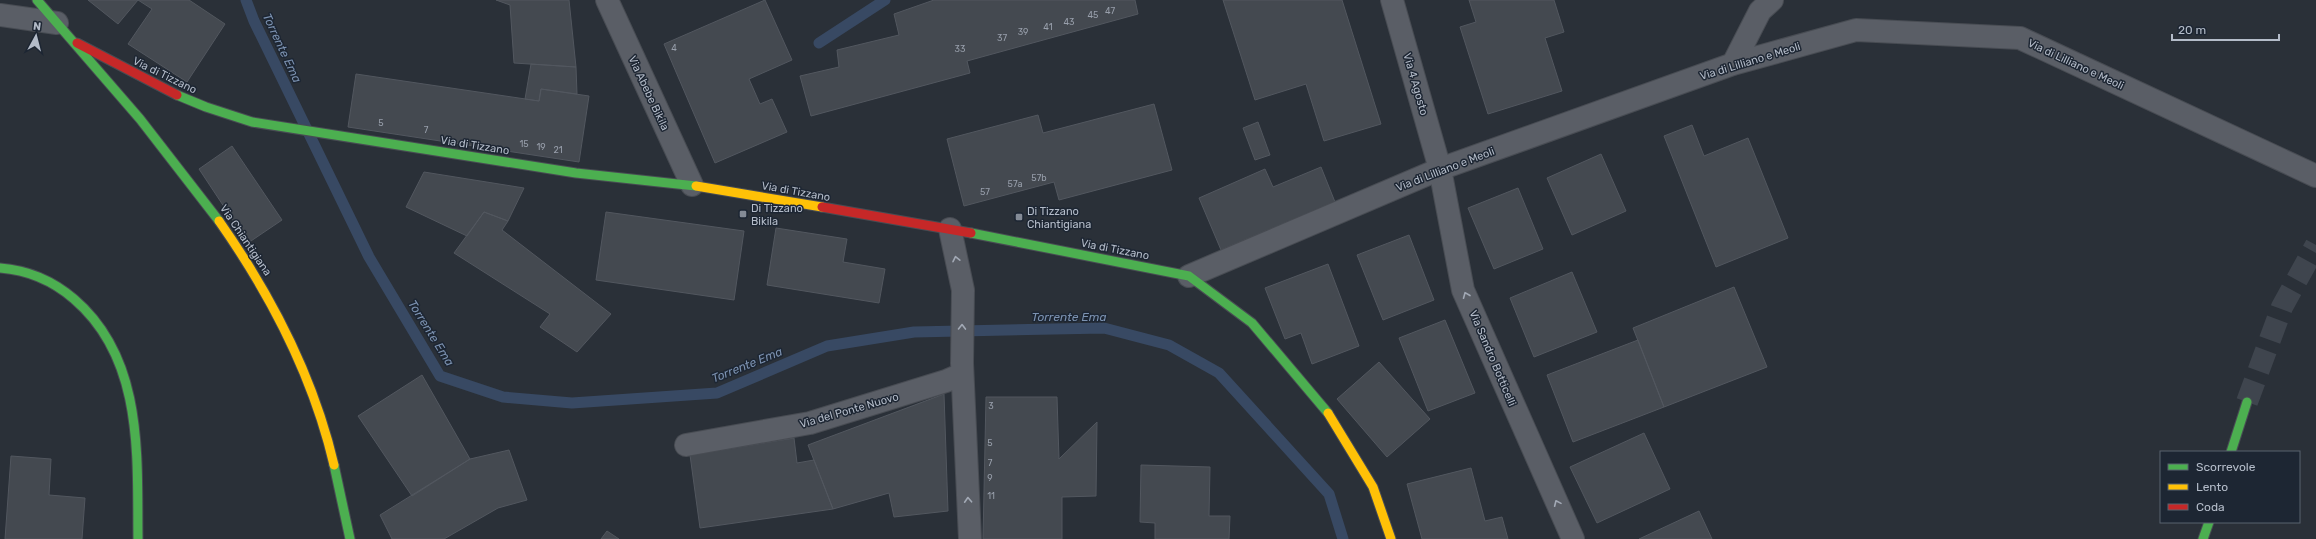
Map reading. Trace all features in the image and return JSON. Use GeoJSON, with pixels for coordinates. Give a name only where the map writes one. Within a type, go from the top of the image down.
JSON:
{"type":"FeatureCollection","features":[{"type":"Feature","properties":{"kind":"street","name":"Via Chiantigiana"},"geometry":{"type":"LineString","coordinates":[[37,0],[77,43],[134,111],[220,220],[266,291],[302,366],[317,402],[330,443],[350,539]]}},
{"type":"Feature","properties":{"kind":"street","name":"Via Abebe Bikila"},"geometry":{"type":"LineString","coordinates":[[606,0],[692,185]]}},
{"type":"Feature","properties":{"kind":"street","name":"Via 4 Agosto"},"geometry":{"type":"LineString","coordinates":[[1392,0],[1440,169]]}},
{"type":"Feature","properties":{"kind":"street"},"geometry":{"type":"LineString","coordinates":[[1733,64],[1760,11],[1772,0]]}},
{"type":"Feature","properties":{"kind":"street"},"geometry":{"type":"LineString","coordinates":[[0,15],[57,23]]}},
{"type":"Feature","properties":{"kind":"street","name":"Via di Lilliano e Meoli"},"geometry":{"type":"LineString","coordinates":[[1189,276],[1440,169],[1733,64],[1856,30],[2020,38],[2316,176]]}},
{"type":"Feature","properties":{"kind":"street","name":"Via di Tizzano"},"geometry":{"type":"LineString","coordinates":[[77,43],[175,95],[221,114],[252,122],[576,173],[692,185],[950,229],[1189,276],[1252,323],[1334,421],[1373,487],[1391,539]]}},
{"type":"Feature","properties":{"kind":"street","name":"Via Sandro Botticelli"},"geometry":{"type":"LineString","coordinates":[[1440,169],[1463,290],[1573,539]]}},
{"type":"Feature","properties":{"kind":"street"},"geometry":{"type":"LineString","coordinates":[[950,229],[963,290],[962,368],[970,539]]}},
{"type":"Feature","properties":{"kind":"street"},"geometry":{"type":"LineString","coordinates":[[0,268],[30,274],[53,283],[75,298],[109,337],[122,365],[131,398],[135,429],[138,539]]}},
{"type":"Feature","properties":{"kind":"street","name":"Via del Ponte Nuovo"},"geometry":{"type":"LineString","coordinates":[[686,445],[810,423],[946,381],[962,368]]}},
{"type":"Feature","properties":{"kind":"street"},"geometry":{"type":"LineString","coordinates":[[2231,451],[2247,402]]}},
{"type":"Feature","properties":{"kind":"street"},"geometry":{"type":"LineString","coordinates":[[2203,539],[2209,523]]}},
{"type":"Feature","properties":{"kind":"building"},"geometry":{"type":"Polygon","coordinates":[[[88,0],[138,0],[118,24],[88,0]]]}},
{"type":"Feature","properties":{"kind":"building"},"geometry":{"type":"Polygon","coordinates":[[[138,0],[189,0],[225,24],[187,82],[128,44],[152,9],[138,0]]]}},
{"type":"Feature","properties":{"kind":"building"},"geometry":{"type":"Polygon","coordinates":[[[496,0],[569,0],[576,67],[514,63],[510,5],[496,0]]]}},
{"type":"Feature","properties":{"kind":"building"},"geometry":{"type":"Polygon","coordinates":[[[765,0],[792,60],[749,79],[760,104],[772,99],[787,132],[715,163],[664,44],[765,0]]]}},
{"type":"Feature","properties":{"kind":"building"},"geometry":{"type":"Polygon","coordinates":[[[934,0],[1135,0],[1138,14],[967,61],[970,73],[811,116],[800,76],[839,67],[837,50],[899,35],[894,14],[934,0]]]}},
{"type":"Feature","properties":{"kind":"building"},"geometry":{"type":"Polygon","coordinates":[[[1223,0],[1342,0],[1381,124],[1324,141],[1306,84],[1255,100],[1223,0]]]}},
{"type":"Feature","properties":{"kind":"building"},"geometry":{"type":"Polygon","coordinates":[[[1469,0],[1554,0],[1564,32],[1545,38],[1562,91],[1488,114],[1460,27],[1476,22],[1469,0]]]}},
{"type":"Feature","properties":{"kind":"building"},"geometry":{"type":"Polygon","coordinates":[[[531,64],[576,67],[577,94],[541,89],[539,101],[525,99],[531,64]]]}},
{"type":"Feature","properties":{"kind":"building"},"geometry":{"type":"Polygon","coordinates":[[[356,74],[539,101],[541,89],[589,96],[579,162],[348,127],[356,74]]]}},
{"type":"Feature","properties":{"kind":"building"},"geometry":{"type":"Polygon","coordinates":[[[1154,104],[1172,170],[1059,200],[1054,182],[964,206],[947,139],[1038,115],[1043,133],[1154,104]]]}},
{"type":"Feature","properties":{"kind":"building"},"geometry":{"type":"Polygon","coordinates":[[[1258,122],[1270,155],[1255,160],[1243,128],[1258,122]]]}},
{"type":"Feature","properties":{"kind":"building"},"geometry":{"type":"Polygon","coordinates":[[[1692,125],[1704,156],[1748,138],[1788,238],[1716,267],[1664,136],[1692,125]]]}},
{"type":"Feature","properties":{"kind":"building"},"geometry":{"type":"Polygon","coordinates":[[[232,146],[282,220],[248,243],[199,169],[232,146]]]}},
{"type":"Feature","properties":{"kind":"building"},"geometry":{"type":"Polygon","coordinates":[[[1601,154],[1626,211],[1572,235],[1547,178],[1601,154]]]}},
{"type":"Feature","properties":{"kind":"building"},"geometry":{"type":"Polygon","coordinates":[[[1321,167],[1335,202],[1221,250],[1199,198],[1265,169],[1273,187],[1321,167]]]}},
{"type":"Feature","properties":{"kind":"building"},"geometry":{"type":"Polygon","coordinates":[[[424,172],[524,188],[508,221],[484,212],[467,236],[406,207],[424,172]]]}},
{"type":"Feature","properties":{"kind":"building"},"geometry":{"type":"Polygon","coordinates":[[[1518,188],[1543,249],[1494,269],[1468,208],[1518,188]]]}},
{"type":"Feature","properties":{"kind":"building"},"geometry":{"type":"Polygon","coordinates":[[[484,212],[508,221],[502,230],[611,314],[577,352],[540,327],[550,314],[454,253],[484,212]]]}},
{"type":"Feature","properties":{"kind":"building"},"geometry":{"type":"Polygon","coordinates":[[[606,212],[744,231],[734,300],[596,280],[606,212]]]}},
{"type":"Feature","properties":{"kind":"building"},"geometry":{"type":"Polygon","coordinates":[[[776,228],[847,239],[843,262],[885,269],[879,303],[767,285],[776,228]]]}},
{"type":"Feature","properties":{"kind":"building"},"geometry":{"type":"Polygon","coordinates":[[[1409,235],[1434,300],[1383,320],[1357,255],[1409,235]]]}},
{"type":"Feature","properties":{"kind":"building"},"geometry":{"type":"Polygon","coordinates":[[[1328,264],[1359,346],[1312,364],[1301,333],[1285,339],[1265,288],[1328,264]]]}},
{"type":"Feature","properties":{"kind":"building"},"geometry":{"type":"Polygon","coordinates":[[[1572,272],[1597,332],[1534,357],[1510,298],[1572,272]]]}},
{"type":"Feature","properties":{"kind":"building"},"geometry":{"type":"Polygon","coordinates":[[[1734,287],[1767,367],[1664,407],[1633,328],[1734,287]]]}},
{"type":"Feature","properties":{"kind":"building"},"geometry":{"type":"Polygon","coordinates":[[[1445,320],[1475,393],[1428,411],[1399,338],[1445,320]]]}},
{"type":"Feature","properties":{"kind":"building"},"geometry":{"type":"Polygon","coordinates":[[[1638,340],[1664,407],[1573,442],[1547,375],[1638,340]]]}},
{"type":"Feature","properties":{"kind":"building"},"geometry":{"type":"Polygon","coordinates":[[[1379,362],[1430,419],[1387,457],[1337,399],[1379,362]]]}},
{"type":"Feature","properties":{"kind":"building"},"geometry":{"type":"Polygon","coordinates":[[[422,375],[470,459],[412,496],[358,416],[422,375]]]}},
{"type":"Feature","properties":{"kind":"building"},"geometry":{"type":"Polygon","coordinates":[[[944,394],[948,511],[894,517],[889,493],[833,509],[808,445],[944,394]]]}},
{"type":"Feature","properties":{"kind":"building"},"geometry":{"type":"Polygon","coordinates":[[[986,397],[1057,397],[1059,459],[1097,422],[1096,496],[1062,497],[1062,539],[983,539],[986,397]]]}},
{"type":"Feature","properties":{"kind":"building"},"geometry":{"type":"Polygon","coordinates":[[[1644,433],[1670,489],[1597,523],[1570,467],[1644,433]]]}},
{"type":"Feature","properties":{"kind":"building"},"geometry":{"type":"Polygon","coordinates":[[[794,438],[797,463],[814,460],[833,509],[700,528],[690,455],[794,438]]]}},
{"type":"Feature","properties":{"kind":"building"},"geometry":{"type":"Polygon","coordinates":[[[509,450],[527,500],[498,508],[444,539],[392,539],[380,515],[470,459],[509,450]]]}},
{"type":"Feature","properties":{"kind":"building"},"geometry":{"type":"Polygon","coordinates":[[[11,456],[51,459],[49,495],[85,498],[82,539],[5,539],[11,456]]]}},
{"type":"Feature","properties":{"kind":"building"},"geometry":{"type":"Polygon","coordinates":[[[1141,465],[1210,467],[1209,516],[1230,516],[1229,539],[1155,539],[1155,523],[1140,522],[1141,465]]]}},
{"type":"Feature","properties":{"kind":"building"},"geometry":{"type":"Polygon","coordinates":[[[1471,468],[1485,521],[1502,517],[1508,539],[1422,539],[1407,484],[1471,468]]]}},
{"type":"Feature","properties":{"kind":"building"},"geometry":{"type":"Polygon","coordinates":[[[1699,511],[1712,539],[1639,539],[1699,511]]]}},
{"type":"Feature","properties":{"kind":"building"},"geometry":{"type":"Polygon","coordinates":[[[607,531],[619,539],[601,539],[607,531]]]}},
{"type":"Feature","properties":{"kind":"waterway","name":"Torrente Ema"},"geometry":{"type":"LineString","coordinates":[[246,0],[254,21],[369,257],[440,376],[503,397],[572,403],[717,393],[827,346],[914,332],[1104,328],[1169,345],[1219,373],[1329,494],[1343,539]]}},
{"type":"Feature","properties":{"kind":"waterway"},"geometry":{"type":"LineString","coordinates":[[819,43],[885,0]]}},
{"type":"Feature","properties":{"kind":"tunnel"},"geometry":{"type":"LineString","coordinates":[[2247,402],[2282,307],[2316,245]]}},
{"type":"Feature","properties":{"kind":"traffic: fast"},"geometry":{"type":"LineString","coordinates":[[37,0],[140,119],[219,221]]}},
{"type":"Feature","properties":{"kind":"traffic: fast"},"geometry":{"type":"LineString","coordinates":[[177,95],[206,107],[252,122],[576,173],[696,186]]}},
{"type":"Feature","properties":{"kind":"traffic: fast"},"geometry":{"type":"LineString","coordinates":[[971,233],[1189,276],[1252,323],[1328,413]]}},
{"type":"Feature","properties":{"kind":"traffic: fast"},"geometry":{"type":"LineString","coordinates":[[0,268],[30,274],[48,282],[66,293],[74,299],[97,323],[113,350],[125,379],[132,410],[136,442],[138,539]]}},
{"type":"Feature","properties":{"kind":"traffic: fast"},"geometry":{"type":"LineString","coordinates":[[2231,451],[2247,402]]}},
{"type":"Feature","properties":{"kind":"traffic: fast"},"geometry":{"type":"LineString","coordinates":[[334,465],[350,539]]}},
{"type":"Feature","properties":{"kind":"traffic: fast"},"geometry":{"type":"LineString","coordinates":[[2203,539],[2209,523]]}},
{"type":"Feature","properties":{"kind":"traffic: slow"},"geometry":{"type":"LineString","coordinates":[[696,186],[822,207]]}},
{"type":"Feature","properties":{"kind":"traffic: slow"},"geometry":{"type":"LineString","coordinates":[[219,221],[256,278],[288,337],[314,399],[334,465]]}},
{"type":"Feature","properties":{"kind":"traffic: slow"},"geometry":{"type":"LineString","coordinates":[[1328,413],[1373,487],[1391,539]]}},
{"type":"Feature","properties":{"kind":"traffic: jam"},"geometry":{"type":"LineString","coordinates":[[77,43],[177,95]]}},
{"type":"Feature","properties":{"kind":"traffic: jam"},"geometry":{"type":"LineString","coordinates":[[822,207],[971,233]]}},
{"type":"Feature","properties":{"kind":"place","name":"Di Tizzano Bikila"},"geometry":{"type":"Point","coordinates":[743,214]}},
{"type":"Feature","properties":{"kind":"place","name":"Di Tizzano Chiantigiana"},"geometry":{"type":"Point","coordinates":[1019,217]}}]}
